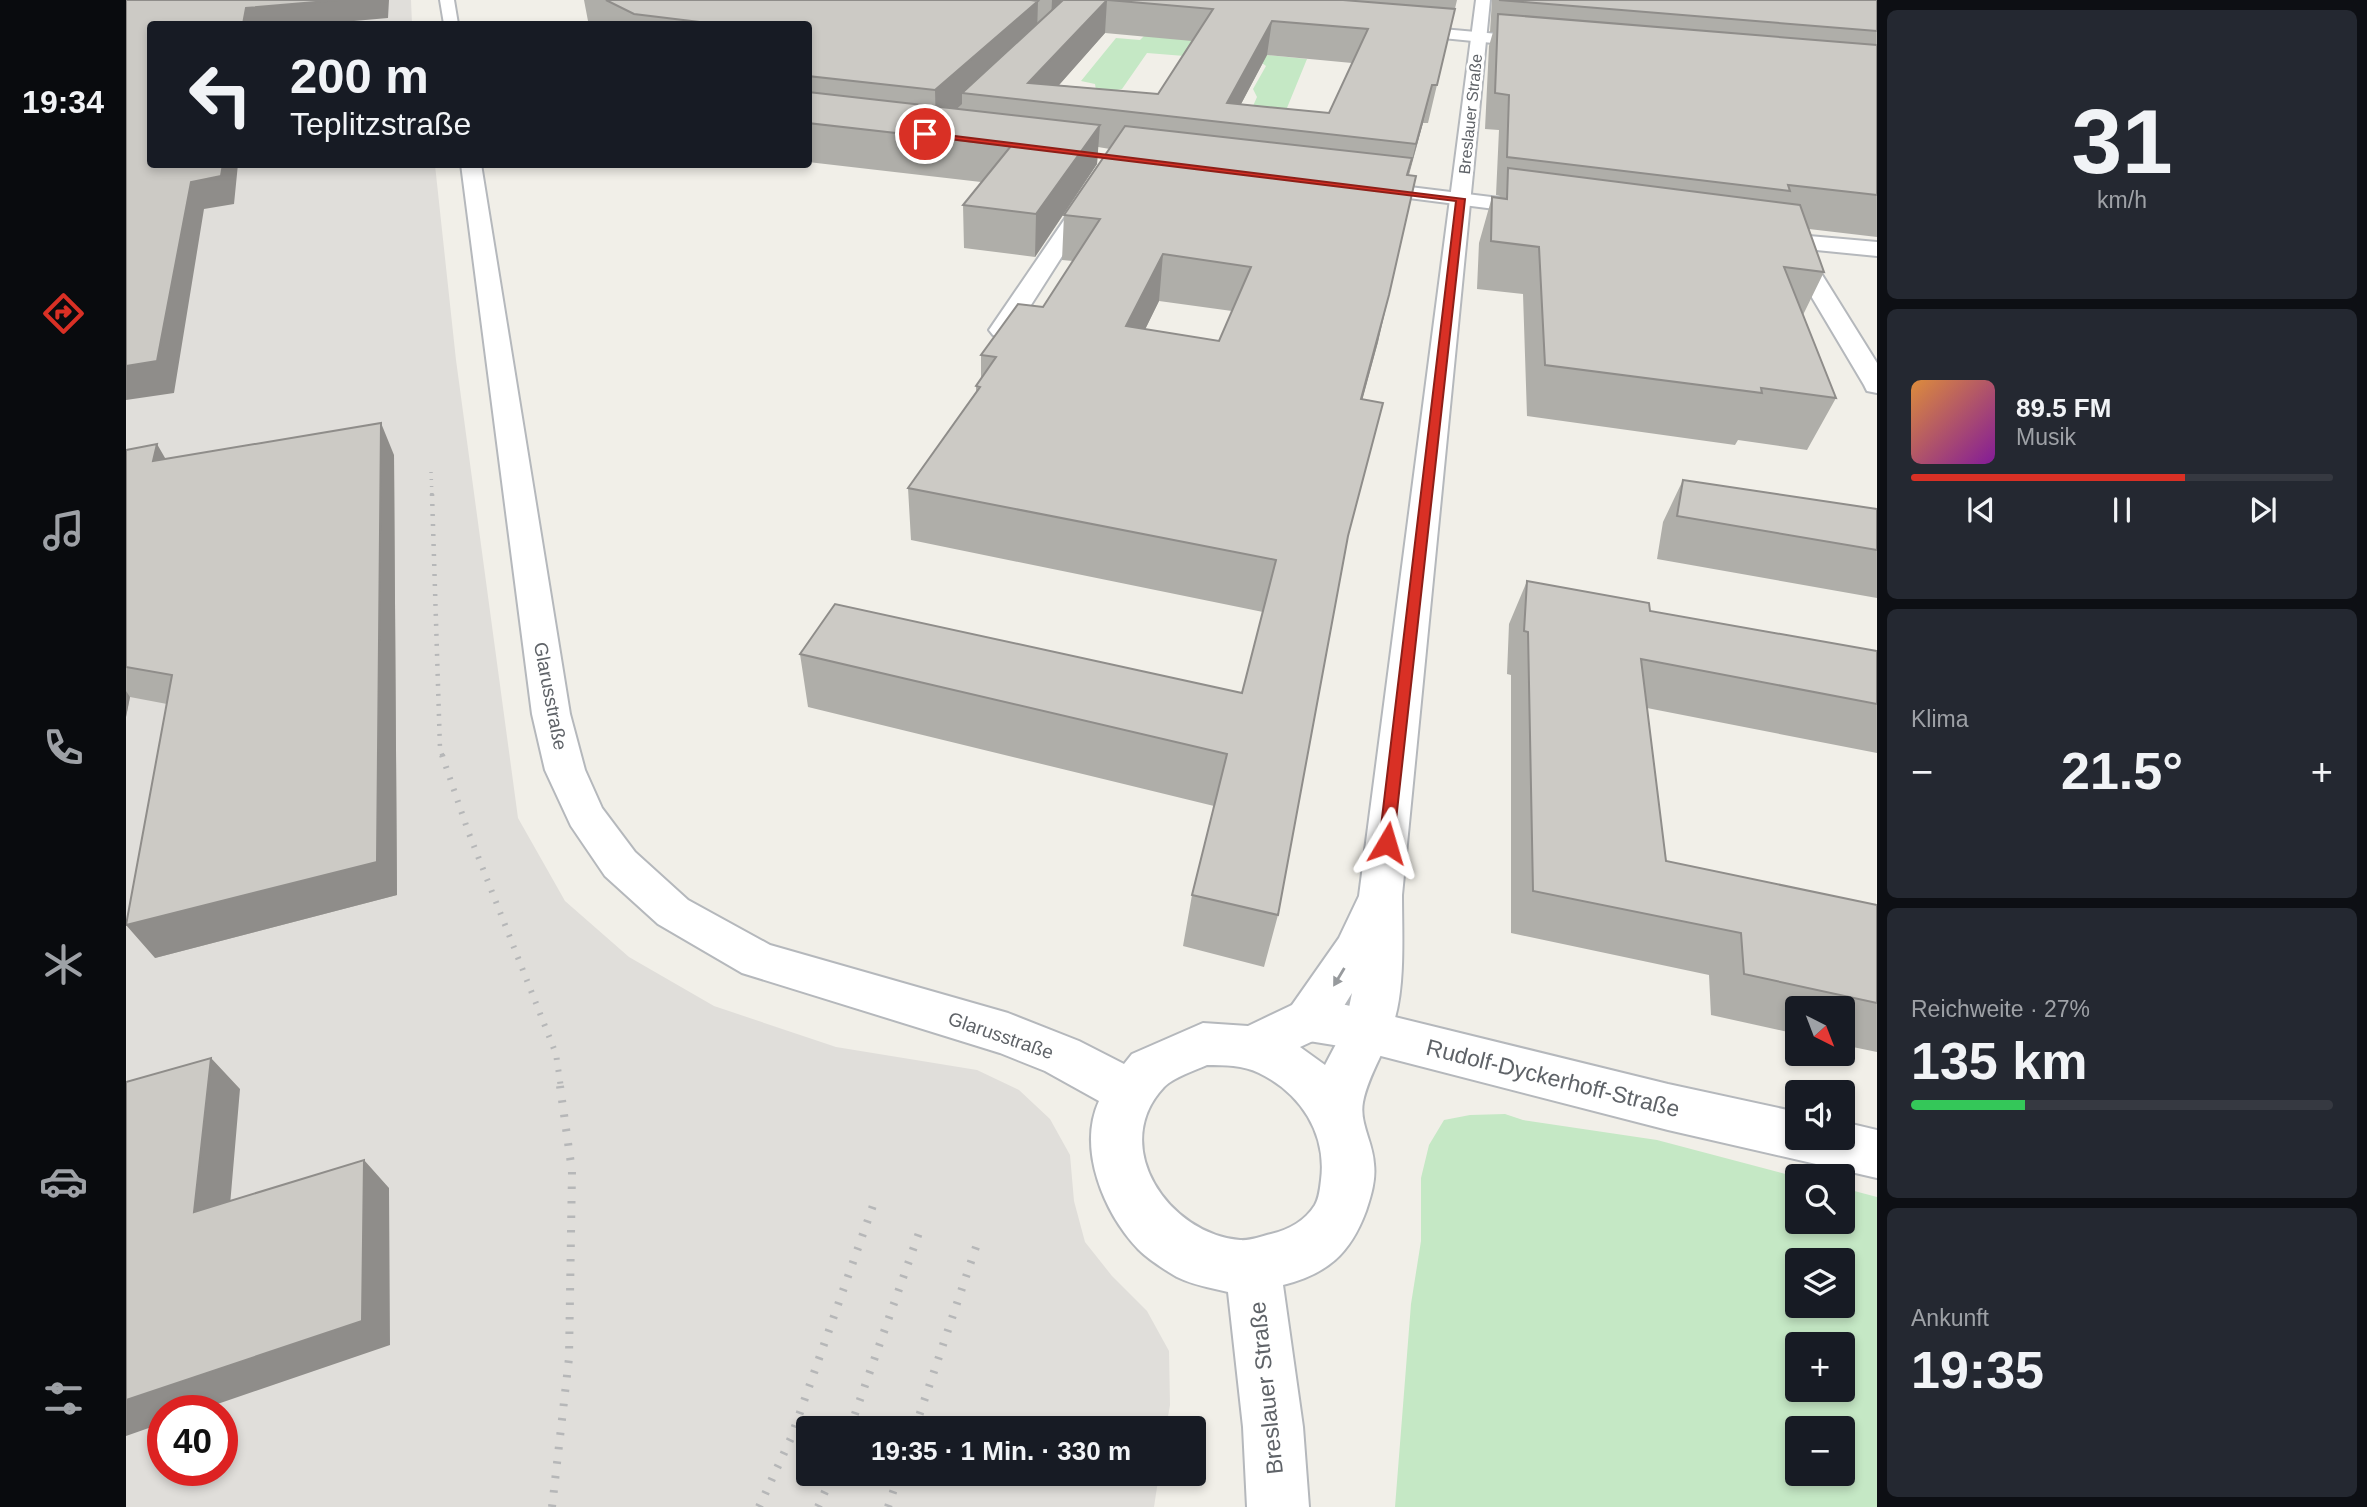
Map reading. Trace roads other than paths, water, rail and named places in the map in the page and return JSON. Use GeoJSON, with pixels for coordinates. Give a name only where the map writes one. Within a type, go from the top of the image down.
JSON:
{"type":"FeatureCollection","features":[{"type":"Feature","properties":{"kind":"street"},"geometry":{"type":"LineString","coordinates":[[447,0],[450,21]]}},
{"type":"Feature","properties":{"kind":"street","name":"Breslauer Straße"},"geometry":{"type":"LineString","coordinates":[[1336,1113],[1343,1079],[1367,1033],[1377,990],[1381,895],[1483,0]]}},
{"type":"Feature","properties":{"kind":"street"},"geometry":{"type":"LineString","coordinates":[[1384,29],[1564,44]]}},
{"type":"Feature","properties":{"kind":"street","name":"Glarusstraße"},"geometry":{"type":"LineString","coordinates":[[472,168],[551,714],[565,770],[585,815],[620,864],[673,912],[758,960],[1008,1034],[1062,1056],[1127,1091]]}},
{"type":"Feature","properties":{"kind":"street"},"geometry":{"type":"LineString","coordinates":[[1002,330],[1107,169]]}},
{"type":"Feature","properties":{"kind":"street"},"geometry":{"type":"LineString","coordinates":[[1338,184],[1566,213]]}},
{"type":"Feature","properties":{"kind":"street"},"geometry":{"type":"LineString","coordinates":[[1738,236],[1877,249]]}},
{"type":"Feature","properties":{"kind":"street"},"geometry":{"type":"LineString","coordinates":[[1791,243],[1877,385]]}},
{"type":"Feature","properties":{"kind":"street","name":"Breslauer Straße"},"geometry":{"type":"LineString","coordinates":[[1308,1020],[1356,948],[1381,895]]}},
{"type":"Feature","properties":{"kind":"street"},"geometry":{"type":"LineString","coordinates":[[1251,1048],[1308,1020]]}},
{"type":"Feature","properties":{"kind":"street","name":"Rudolf-Dyckerhoff-Straße"},"geometry":{"type":"LineString","coordinates":[[1308,1020],[1346,1026],[1785,1133]]}},
{"type":"Feature","properties":{"kind":"street"},"geometry":{"type":"LineString","coordinates":[[1203,1044],[1251,1048],[1285,1062],[1313,1084],[1336,1113],[1347,1142],[1351,1170],[1347,1199],[1333,1225],[1312,1246],[1285,1260],[1253,1269],[1227,1267],[1195,1258],[1145,1218],[1128,1193],[1118,1167],[1116,1127],[1127,1091],[1141,1073],[1160,1060],[1180,1050],[1203,1044]]}},
{"type":"Feature","properties":{"kind":"street"},"geometry":{"type":"LineString","coordinates":[[1855,1149],[1877,1154]]}},
{"type":"Feature","properties":{"kind":"street","name":"Breslauer Straße"},"geometry":{"type":"LineString","coordinates":[[1253,1269],[1271,1414],[1278,1507]]}},
{"type":"Feature","properties":{"kind":"railway"},"geometry":{"type":"LineString","coordinates":[[431,472],[432,496]]}},
{"type":"Feature","properties":{"kind":"railway"},"geometry":{"type":"LineString","coordinates":[[432,494],[440,749],[443,757]]}},
{"type":"Feature","properties":{"kind":"railway"},"geometry":{"type":"LineString","coordinates":[[442,755],[468,831],[556,1054],[561,1088]]}},
{"type":"Feature","properties":{"kind":"railway"},"geometry":{"type":"LineString","coordinates":[[552,1507],[569,1358],[572,1171],[560,1086]]}},
{"type":"Feature","properties":{"kind":"railway"},"geometry":{"type":"LineString","coordinates":[[759,1507],[791,1438],[876,1197]]}},
{"type":"Feature","properties":{"kind":"railway"},"geometry":{"type":"LineString","coordinates":[[854,1416],[921,1227]]}},
{"type":"Feature","properties":{"kind":"railway"},"geometry":{"type":"LineString","coordinates":[[919,1416],[979,1238]]}},
{"type":"Feature","properties":{"kind":"railway"},"geometry":{"type":"LineString","coordinates":[[818,1507],[828,1486]]}},
{"type":"Feature","properties":{"kind":"railway"},"geometry":{"type":"LineString","coordinates":[[888,1507],[895,1486]]}}]}
